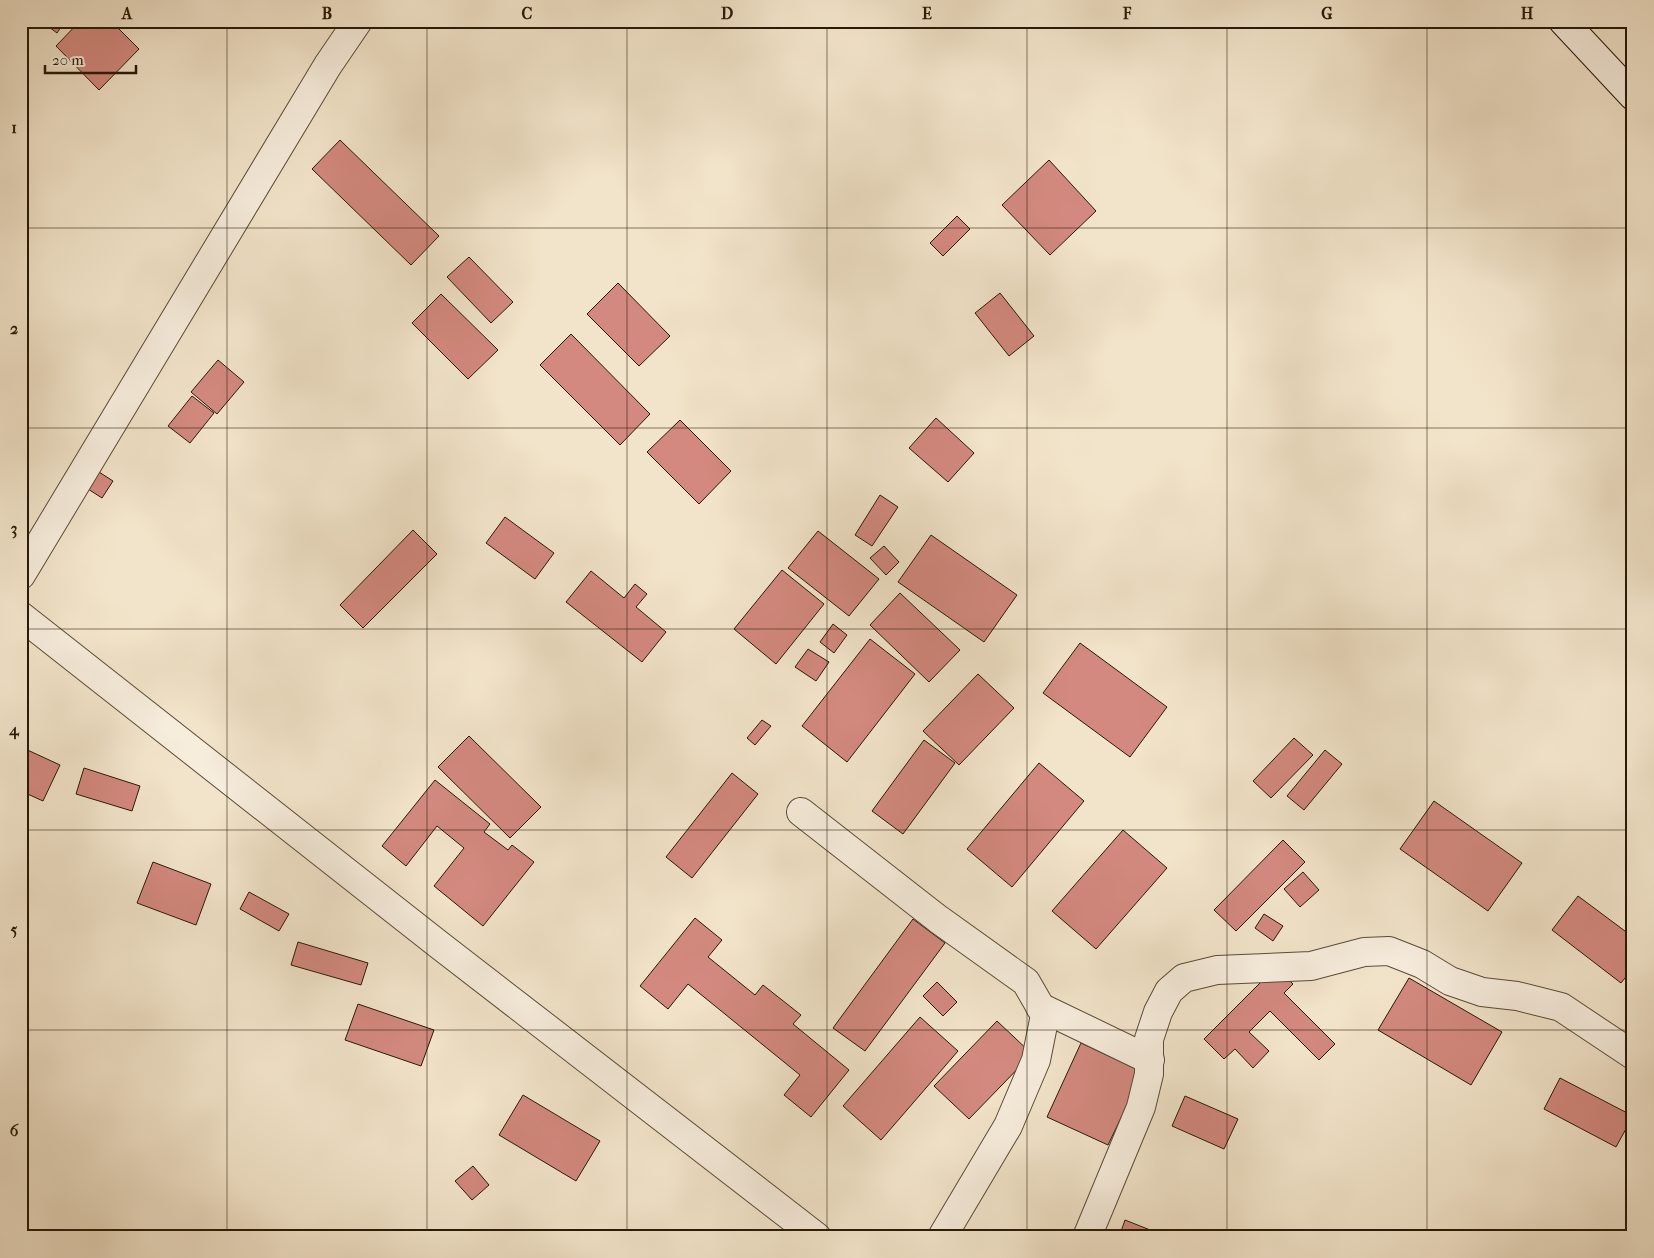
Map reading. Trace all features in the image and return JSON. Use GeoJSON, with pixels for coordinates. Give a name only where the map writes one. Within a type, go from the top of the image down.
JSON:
{"type":"FeatureCollection","features":[{"type":"Feature","properties":{"kind":"street"},"geometry":{"type":"LineString","coordinates":[[21,575],[328,65],[358,21]]}},
{"type":"Feature","properties":{"kind":"street"},"geometry":{"type":"LineString","coordinates":[[1563,21],[1633,96]]}},
{"type":"Feature","properties":{"kind":"street"},"geometry":{"type":"LineString","coordinates":[[21,616],[438,944],[817,1237]]}},
{"type":"Feature","properties":{"kind":"street"},"geometry":{"type":"LineString","coordinates":[[801,812],[938,919],[1026,982],[1045,1016],[1036,1060],[1008,1126],[942,1237]]}},
{"type":"Feature","properties":{"kind":"street"},"geometry":{"type":"LineString","coordinates":[[1087,1237],[1141,1108],[1149,1074],[1149,1039],[1158,1012],[1169,991],[1184,978],[1217,970],[1311,966],[1364,952],[1389,951],[1422,964],[1450,981],[1482,992],[1517,996],[1561,1008],[1633,1055]]}},
{"type":"Feature","properties":{"kind":"street"},"geometry":{"type":"LineString","coordinates":[[1040,1008],[1150,1060]]}},
{"type":"Feature","properties":{"kind":"building"},"geometry":{"type":"Polygon","coordinates":[[[41,21],[65,21],[57,33],[41,21]]]}},
{"type":"Feature","properties":{"kind":"building"},"geometry":{"type":"Polygon","coordinates":[[[80,21],[111,21],[139,49],[99,90],[56,46],[80,21]]]}},
{"type":"Feature","properties":{"kind":"building"},"geometry":{"type":"Polygon","coordinates":[[[340,140],[439,236],[411,265],[312,169],[340,140]]]}},
{"type":"Feature","properties":{"kind":"building"},"geometry":{"type":"Polygon","coordinates":[[[1049,160],[1096,211],[1050,255],[1002,205],[1049,160]]]}},
{"type":"Feature","properties":{"kind":"building"},"geometry":{"type":"Polygon","coordinates":[[[957,216],[970,229],[943,256],[930,243],[957,216]]]}},
{"type":"Feature","properties":{"kind":"building"},"geometry":{"type":"Polygon","coordinates":[[[469,257],[513,302],[491,323],[447,277],[469,257]]]}},
{"type":"Feature","properties":{"kind":"building"},"geometry":{"type":"Polygon","coordinates":[[[618,283],[670,336],[639,366],[587,314],[618,283]]]}},
{"type":"Feature","properties":{"kind":"building"},"geometry":{"type":"Polygon","coordinates":[[[1000,293],[1034,336],[1009,356],[975,313],[1000,293]]]}},
{"type":"Feature","properties":{"kind":"building"},"geometry":{"type":"Polygon","coordinates":[[[441,294],[498,350],[468,379],[412,323],[441,294]]]}},
{"type":"Feature","properties":{"kind":"building"},"geometry":{"type":"Polygon","coordinates":[[[571,334],[650,414],[620,445],[540,365],[571,334]]]}},
{"type":"Feature","properties":{"kind":"building"},"geometry":{"type":"Polygon","coordinates":[[[218,360],[244,382],[217,414],[191,392],[218,360]]]}},
{"type":"Feature","properties":{"kind":"building"},"geometry":{"type":"Polygon","coordinates":[[[192,396],[214,413],[190,443],[168,426],[192,396]]]}},
{"type":"Feature","properties":{"kind":"building"},"geometry":{"type":"Polygon","coordinates":[[[936,418],[974,453],[948,482],[909,448],[936,418]]]}},
{"type":"Feature","properties":{"kind":"building"},"geometry":{"type":"Polygon","coordinates":[[[680,420],[731,471],[699,504],[647,452],[680,420]]]}},
{"type":"Feature","properties":{"kind":"building"},"geometry":{"type":"Polygon","coordinates":[[[99,472],[113,481],[102,498],[88,489],[99,472]]]}},
{"type":"Feature","properties":{"kind":"building"},"geometry":{"type":"Polygon","coordinates":[[[880,495],[898,507],[872,546],[855,535],[880,495]]]}},
{"type":"Feature","properties":{"kind":"building"},"geometry":{"type":"Polygon","coordinates":[[[505,517],[554,553],[535,579],[486,543],[505,517]]]}},
{"type":"Feature","properties":{"kind":"building"},"geometry":{"type":"Polygon","coordinates":[[[413,530],[437,554],[363,628],[340,605],[413,530]]]}},
{"type":"Feature","properties":{"kind":"building"},"geometry":{"type":"Polygon","coordinates":[[[818,531],[879,579],[849,616],[788,568],[818,531]]]}},
{"type":"Feature","properties":{"kind":"building"},"geometry":{"type":"Polygon","coordinates":[[[931,535],[1017,595],[984,642],[898,582],[931,535]]]}},
{"type":"Feature","properties":{"kind":"building"},"geometry":{"type":"Polygon","coordinates":[[[884,546],[899,562],[886,575],[870,558],[884,546]]]}},
{"type":"Feature","properties":{"kind":"building"},"geometry":{"type":"Polygon","coordinates":[[[782,570],[824,604],[776,664],[734,629],[782,570]]]}},
{"type":"Feature","properties":{"kind":"building"},"geometry":{"type":"Polygon","coordinates":[[[591,571],[624,598],[635,584],[647,594],[636,607],[666,632],[642,662],[566,602],[591,571]]]}},
{"type":"Feature","properties":{"kind":"building"},"geometry":{"type":"Polygon","coordinates":[[[900,593],[960,650],[929,682],[870,625],[900,593]]]}},
{"type":"Feature","properties":{"kind":"building"},"geometry":{"type":"Polygon","coordinates":[[[833,624],[847,635],[834,653],[820,642],[833,624]]]}},
{"type":"Feature","properties":{"kind":"building"},"geometry":{"type":"Polygon","coordinates":[[[870,639],[915,674],[847,762],[802,726],[870,639]]]}},
{"type":"Feature","properties":{"kind":"building"},"geometry":{"type":"Polygon","coordinates":[[[1080,643],[1167,707],[1130,757],[1043,693],[1080,643]]]}},
{"type":"Feature","properties":{"kind":"building"},"geometry":{"type":"Polygon","coordinates":[[[808,649],[829,662],[816,681],[795,667],[808,649]]]}},
{"type":"Feature","properties":{"kind":"building"},"geometry":{"type":"Polygon","coordinates":[[[978,674],[1014,708],[959,765],[923,731],[978,674]]]}},
{"type":"Feature","properties":{"kind":"building"},"geometry":{"type":"Polygon","coordinates":[[[762,720],[771,726],[755,745],[747,738],[762,720]]]}},
{"type":"Feature","properties":{"kind":"building"},"geometry":{"type":"Polygon","coordinates":[[[469,736],[541,807],[510,838],[438,767],[469,736]]]}},
{"type":"Feature","properties":{"kind":"building"},"geometry":{"type":"Polygon","coordinates":[[[1294,738],[1313,755],[1271,798],[1253,781],[1294,738]]]}},
{"type":"Feature","properties":{"kind":"building"},"geometry":{"type":"Polygon","coordinates":[[[924,740],[955,763],[903,834],[872,811],[924,740]]]}},
{"type":"Feature","properties":{"kind":"building"},"geometry":{"type":"Polygon","coordinates":[[[21,747],[60,765],[43,801],[21,791],[21,747]]]}},
{"type":"Feature","properties":{"kind":"building"},"geometry":{"type":"Polygon","coordinates":[[[1325,750],[1342,764],[1304,810],[1287,796],[1325,750]]]}},
{"type":"Feature","properties":{"kind":"building"},"geometry":{"type":"Polygon","coordinates":[[[1039,763],[1084,801],[1012,887],[967,849],[1039,763]]]}},
{"type":"Feature","properties":{"kind":"building"},"geometry":{"type":"Polygon","coordinates":[[[84,768],[140,786],[132,811],[76,794],[84,768]]]}},
{"type":"Feature","properties":{"kind":"building"},"geometry":{"type":"Polygon","coordinates":[[[732,773],[758,794],[692,878],[666,857],[732,773]]]}},
{"type":"Feature","properties":{"kind":"building"},"geometry":{"type":"Polygon","coordinates":[[[435,780],[490,824],[484,832],[508,850],[512,845],[534,862],[483,926],[434,886],[464,848],[437,826],[406,866],[382,846],[435,780]]]}},
{"type":"Feature","properties":{"kind":"building"},"geometry":{"type":"Polygon","coordinates":[[[1434,801],[1522,863],[1488,911],[1400,849],[1434,801]]]}},
{"type":"Feature","properties":{"kind":"building"},"geometry":{"type":"Polygon","coordinates":[[[1123,830],[1167,868],[1096,949],[1052,911],[1123,830]]]}},
{"type":"Feature","properties":{"kind":"building"},"geometry":{"type":"Polygon","coordinates":[[[1283,840],[1305,862],[1236,931],[1214,910],[1283,840]]]}},
{"type":"Feature","properties":{"kind":"building"},"geometry":{"type":"Polygon","coordinates":[[[153,862],[211,884],[196,925],[137,903],[153,862]]]}},
{"type":"Feature","properties":{"kind":"building"},"geometry":{"type":"Polygon","coordinates":[[[1303,872],[1319,890],[1300,907],[1284,889],[1303,872]]]}},
{"type":"Feature","properties":{"kind":"building"},"geometry":{"type":"Polygon","coordinates":[[[249,892],[289,914],[279,931],[240,909],[249,892]]]}},
{"type":"Feature","properties":{"kind":"building"},"geometry":{"type":"Polygon","coordinates":[[[1578,896],[1633,937],[1633,968],[1621,983],[1552,930],[1578,896]]]}},
{"type":"Feature","properties":{"kind":"building"},"geometry":{"type":"Polygon","coordinates":[[[1264,914],[1283,926],[1273,941],[1255,928],[1264,914]]]}},
{"type":"Feature","properties":{"kind":"building"},"geometry":{"type":"Polygon","coordinates":[[[695,918],[722,940],[708,957],[755,995],[763,985],[801,1015],[793,1024],[849,1070],[811,1117],[784,1095],[800,1075],[688,984],[668,1009],[640,986],[695,918]]]}},
{"type":"Feature","properties":{"kind":"building"},"geometry":{"type":"Polygon","coordinates":[[[913,919],[945,943],[865,1051],[833,1028],[913,919]]]}},
{"type":"Feature","properties":{"kind":"building"},"geometry":{"type":"Polygon","coordinates":[[[298,942],[368,963],[361,985],[291,965],[298,942]]]}},
{"type":"Feature","properties":{"kind":"building"},"geometry":{"type":"Polygon","coordinates":[[[1276,967],[1293,984],[1284,993],[1335,1044],[1319,1060],[1270,1011],[1249,1032],[1269,1051],[1253,1068],[1235,1049],[1224,1059],[1204,1039],[1276,967]]]}},
{"type":"Feature","properties":{"kind":"building"},"geometry":{"type":"Polygon","coordinates":[[[1409,978],[1502,1032],[1471,1085],[1378,1030],[1409,978]]]}},
{"type":"Feature","properties":{"kind":"building"},"geometry":{"type":"Polygon","coordinates":[[[937,982],[957,1002],[943,1016],[923,996],[937,982]]]}},
{"type":"Feature","properties":{"kind":"building"},"geometry":{"type":"Polygon","coordinates":[[[358,1004],[434,1030],[421,1066],[345,1040],[358,1004]]]}},
{"type":"Feature","properties":{"kind":"building"},"geometry":{"type":"Polygon","coordinates":[[[920,1017],[958,1051],[881,1140],[843,1106],[920,1017]]]}},
{"type":"Feature","properties":{"kind":"building"},"geometry":{"type":"Polygon","coordinates":[[[997,1021],[1032,1054],[969,1119],[934,1086],[997,1021]]]}},
{"type":"Feature","properties":{"kind":"building"},"geometry":{"type":"Polygon","coordinates":[[[1081,1043],[1143,1072],[1108,1145],[1047,1117],[1081,1043]]]}},
{"type":"Feature","properties":{"kind":"building"},"geometry":{"type":"Polygon","coordinates":[[[1560,1078],[1633,1116],[1616,1147],[1544,1109],[1560,1078]]]}},
{"type":"Feature","properties":{"kind":"building"},"geometry":{"type":"Polygon","coordinates":[[[523,1095],[600,1141],[576,1181],[499,1135],[523,1095]]]}},
{"type":"Feature","properties":{"kind":"building"},"geometry":{"type":"Polygon","coordinates":[[[1185,1096],[1238,1119],[1224,1149],[1172,1126],[1185,1096]]]}},
{"type":"Feature","properties":{"kind":"building"},"geometry":{"type":"Polygon","coordinates":[[[473,1166],[489,1185],[472,1200],[455,1181],[473,1166]]]}},
{"type":"Feature","properties":{"kind":"building"},"geometry":{"type":"Polygon","coordinates":[[[1125,1220],[1168,1237],[1119,1237],[1125,1220]]]}}]}
